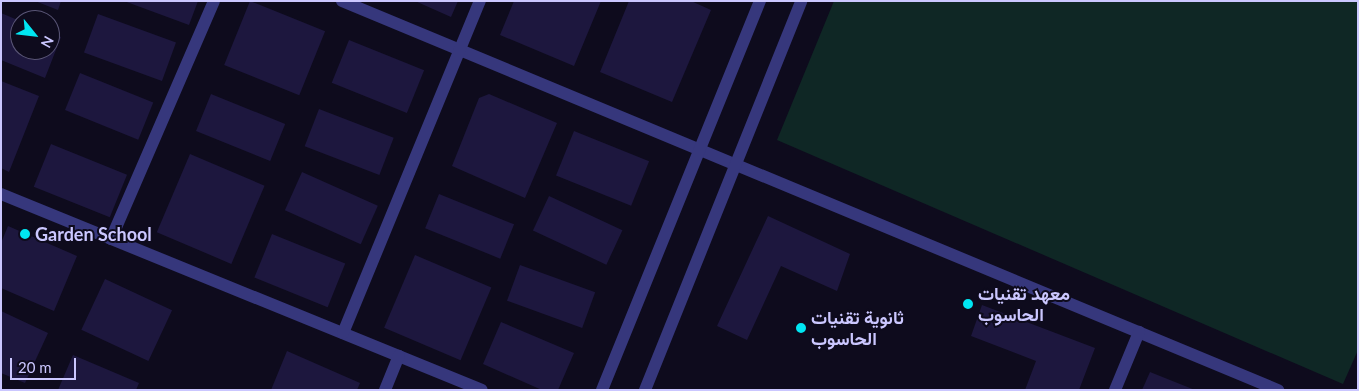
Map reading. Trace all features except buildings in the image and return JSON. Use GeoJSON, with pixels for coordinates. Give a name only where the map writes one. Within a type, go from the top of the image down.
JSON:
{"type":"FeatureCollection","features":[{"type":"Feature","properties":{"kind":"street"},"geometry":{"type":"LineString","coordinates":[[111,239],[214,1]]}},
{"type":"Feature","properties":{"kind":"street"},"geometry":{"type":"LineString","coordinates":[[342,1],[1278,390]]}},
{"type":"Feature","properties":{"kind":"street"},"geometry":{"type":"LineString","coordinates":[[343,333],[480,1]]}},
{"type":"Feature","properties":{"kind":"street"},"geometry":{"type":"LineString","coordinates":[[602,390],[760,1]]}},
{"type":"Feature","properties":{"kind":"street"},"geometry":{"type":"LineString","coordinates":[[645,390],[801,1]]}},
{"type":"Feature","properties":{"kind":"street"},"geometry":{"type":"LineString","coordinates":[[1,194],[482,390]]}},
{"type":"Feature","properties":{"kind":"street"},"geometry":{"type":"LineString","coordinates":[[1116,390],[1139,332]]}},
{"type":"Feature","properties":{"kind":"street"},"geometry":{"type":"LineString","coordinates":[[385,390],[399,356]]}},
{"type":"Feature","properties":{"kind":"green space"},"geometry":{"type":"Polygon","coordinates":[[[834,1],[1358,1],[1358,350],[1343,384],[777,140],[834,1]]]}},
{"type":"Feature","properties":{"kind":"place","name":"Garden School"},"geometry":{"type":"Point","coordinates":[25,234]}},
{"type":"Feature","properties":{"kind":"place","name":"معهد تقنيات الحاسوب"},"geometry":{"type":"Point","coordinates":[968,304]}},
{"type":"Feature","properties":{"kind":"place","name":"ثانوية تقنيات الحاسوب"},"geometry":{"type":"Point","coordinates":[801,328]}}]}
